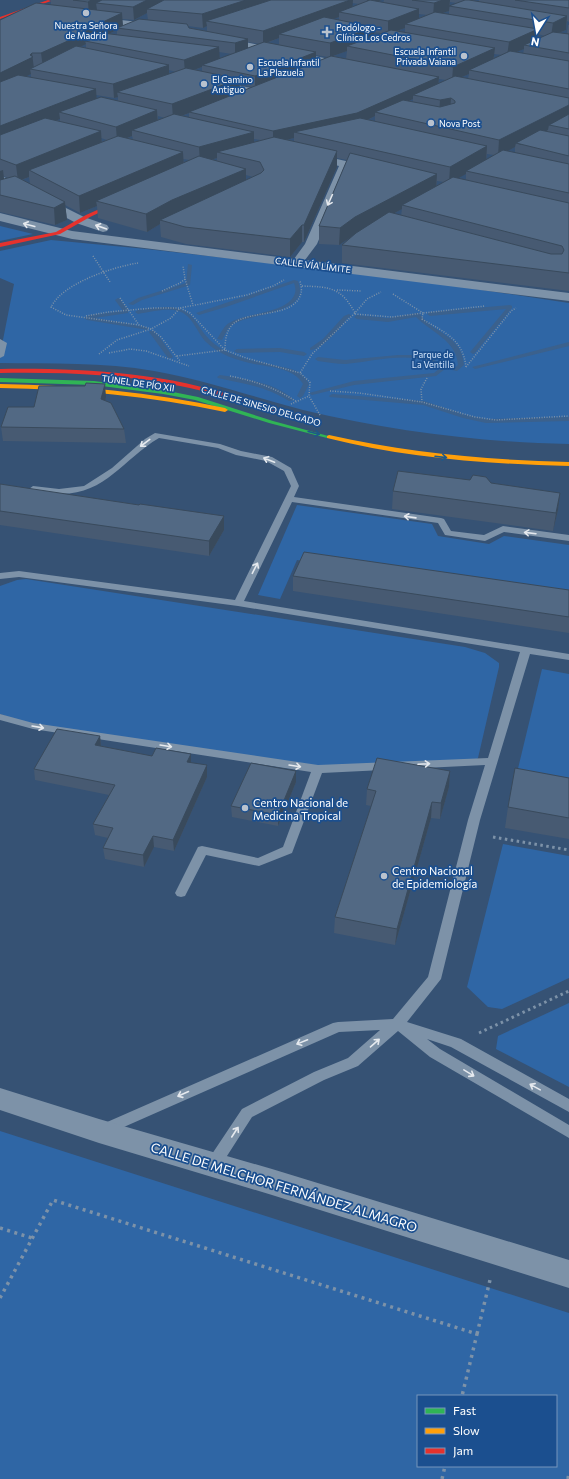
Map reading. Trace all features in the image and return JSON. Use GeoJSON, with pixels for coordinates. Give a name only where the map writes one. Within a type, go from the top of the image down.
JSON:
{"type":"FeatureCollection","features":[{"type":"Feature","properties":{"kind":"main road"},"geometry":{"type":"LineString","coordinates":[[0,18],[51,1]]}},
{"type":"Feature","properties":{"kind":"main road"},"geometry":{"type":"LineString","coordinates":[[0,245],[58,233],[80,220],[132,196]]}},
{"type":"Feature","properties":{"kind":"main road","name":"CALLE DE SINESIO DELGADO"},"geometry":{"type":"LineString","coordinates":[[0,371],[92,371],[131,375],[207,389],[277,412]]}},
{"type":"Feature","properties":{"kind":"main road","name":"TÚNEL DE PÍO XII"},"geometry":{"type":"LineString","coordinates":[[0,375],[69,376],[132,381],[170,387],[277,412]]}},
{"type":"Feature","properties":{"kind":"main road","name":"TÚNEL DE PÍO XII"},"geometry":{"type":"LineString","coordinates":[[0,380],[83,382],[153,389],[211,403],[262,419]]}},
{"type":"Feature","properties":{"kind":"main road","name":"CALLE DE SINESIO DELGADO"},"geometry":{"type":"LineString","coordinates":[[0,386],[83,388],[131,393],[215,408],[333,438],[429,455],[460,459],[535,464],[569,464]]}},
{"type":"Feature","properties":{"kind":"street"},"geometry":{"type":"LineString","coordinates":[[0,25],[51,1]]}},
{"type":"Feature","properties":{"kind":"street"},"geometry":{"type":"LineString","coordinates":[[31,11],[43,14]]}},
{"type":"Feature","properties":{"kind":"street"},"geometry":{"type":"LineString","coordinates":[[124,32],[138,25],[138,22],[150,17]]}},
{"type":"Feature","properties":{"kind":"street"},"geometry":{"type":"LineString","coordinates":[[82,18],[170,29]]}},
{"type":"Feature","properties":{"kind":"street"},"geometry":{"type":"LineString","coordinates":[[214,39],[361,68]]}},
{"type":"Feature","properties":{"kind":"street"},"geometry":{"type":"LineString","coordinates":[[249,54],[283,41]]}},
{"type":"Feature","properties":{"kind":"street"},"geometry":{"type":"LineString","coordinates":[[316,68],[350,54]]}},
{"type":"Feature","properties":{"kind":"street"},"geometry":{"type":"LineString","coordinates":[[202,81],[260,90],[242,98]]}},
{"type":"Feature","properties":{"kind":"street"},"geometry":{"type":"LineString","coordinates":[[302,154],[383,173]]}},
{"type":"Feature","properties":{"kind":"street"},"geometry":{"type":"LineString","coordinates":[[297,263],[311,244],[346,164]]}},
{"type":"Feature","properties":{"kind":"street"},"geometry":{"type":"LineString","coordinates":[[0,178],[80,220],[148,240]]}},
{"type":"Feature","properties":{"kind":"street"},"geometry":{"type":"LineString","coordinates":[[7,192],[31,182]]}},
{"type":"Feature","properties":{"kind":"street","name":"CALLE VÍA LÍMITE"},"geometry":{"type":"LineString","coordinates":[[0,217],[58,233],[148,240],[297,263],[332,262],[569,297]]}},
{"type":"Feature","properties":{"kind":"street"},"geometry":{"type":"LineString","coordinates":[[315,232],[322,237],[328,238]]}},
{"type":"Feature","properties":{"kind":"street"},"geometry":{"type":"LineString","coordinates":[[541,293],[547,280]]}},
{"type":"Feature","properties":{"kind":"street","name":"CALLE DE MELCHOR FERNÁNDEZ ALMAGRO"},"geometry":{"type":"LineString","coordinates":[[0,1099],[99,1131],[569,1274]]}},
{"type":"Feature","properties":{"kind":"lane"},"geometry":{"type":"LineString","coordinates":[[0,341],[3,343],[0,356]]}},
{"type":"Feature","properties":{"kind":"lane"},"geometry":{"type":"LineString","coordinates":[[22,488],[59,492],[86,488],[115,470],[148,440],[158,434],[220,446],[239,453],[269,459],[288,470],[295,486],[238,603]]}},
{"type":"Feature","properties":{"kind":"lane"},"geometry":{"type":"LineString","coordinates":[[290,499],[441,521],[448,533],[485,538],[503,529],[569,538]]}},
{"type":"Feature","properties":{"kind":"lane"},"geometry":{"type":"LineString","coordinates":[[0,576],[19,574],[238,603],[569,657]]}},
{"type":"Feature","properties":{"kind":"lane"},"geometry":{"type":"LineString","coordinates":[[214,1165],[247,1113],[319,1076],[353,1062],[397,1024],[434,979],[474,820],[526,650]]}},
{"type":"Feature","properties":{"kind":"lane"},"geometry":{"type":"LineString","coordinates":[[0,717],[34,726],[318,769],[492,761]]}},
{"type":"Feature","properties":{"kind":"lane"},"geometry":{"type":"LineString","coordinates":[[181,893],[202,850],[259,862],[288,850],[318,769]]}},
{"type":"Feature","properties":{"kind":"lane"},"geometry":{"type":"LineString","coordinates":[[397,1024],[436,1053],[569,1132]]}},
{"type":"Feature","properties":{"kind":"lane"},"geometry":{"type":"LineString","coordinates":[[99,1131],[338,1027],[397,1024],[456,1043],[569,1106]]}},
{"type":"Feature","properties":{"kind":"path"},"geometry":{"type":"LineString","coordinates":[[140,263],[120,266],[73,286],[56,296],[52,302],[52,307],[62,313],[139,325],[152,330],[161,337],[177,356],[180,362]]}},
{"type":"Feature","properties":{"kind":"path"},"geometry":{"type":"LineString","coordinates":[[183,264],[185,279],[193,306]]}},
{"type":"Feature","properties":{"kind":"path"},"geometry":{"type":"LineString","coordinates":[[104,274],[110,282]]}},
{"type":"Feature","properties":{"kind":"path"},"geometry":{"type":"LineString","coordinates":[[83,317],[108,312],[193,306],[247,295],[273,286],[288,278]]}},
{"type":"Feature","properties":{"kind":"path"},"geometry":{"type":"LineString","coordinates":[[162,291],[180,283],[185,279]]}},
{"type":"Feature","properties":{"kind":"path"},"geometry":{"type":"LineString","coordinates":[[225,350],[228,332],[236,322],[289,307],[296,303],[301,298],[302,286],[300,281]]}},
{"type":"Feature","properties":{"kind":"path"},"geometry":{"type":"LineString","coordinates":[[302,286],[336,289],[348,299],[354,313]]}},
{"type":"Feature","properties":{"kind":"path"},"geometry":{"type":"LineString","coordinates":[[300,373],[312,354],[354,313],[366,299],[384,291]]}},
{"type":"Feature","properties":{"kind":"path"},"geometry":{"type":"LineString","coordinates":[[387,292],[423,313]]}},
{"type":"Feature","properties":{"kind":"path"},"geometry":{"type":"LineString","coordinates":[[120,298],[139,325]]}},
{"type":"Feature","properties":{"kind":"path"},"geometry":{"type":"LineString","coordinates":[[354,313],[392,317],[488,306]]}},
{"type":"Feature","properties":{"kind":"path"},"geometry":{"type":"LineString","coordinates":[[180,308],[190,313],[225,350],[246,358],[300,373],[310,382],[309,396],[322,417]]}},
{"type":"Feature","properties":{"kind":"path"},"geometry":{"type":"LineString","coordinates":[[98,354],[117,340],[152,330],[171,318],[180,308]]}},
{"type":"Feature","properties":{"kind":"path"},"geometry":{"type":"LineString","coordinates":[[423,313],[422,319],[457,341],[466,357],[466,367],[511,311],[517,308]]}},
{"type":"Feature","properties":{"kind":"path"},"geometry":{"type":"LineString","coordinates":[[177,356],[192,353],[212,353],[225,350]]}},
{"type":"Feature","properties":{"kind":"path"},"geometry":{"type":"LineString","coordinates":[[422,402],[421,389],[427,378]]}},
{"type":"Feature","properties":{"kind":"path"},"geometry":{"type":"LineString","coordinates":[[330,391],[359,393],[422,402],[475,417],[496,420],[569,416]]}},
{"type":"Feature","properties":{"kind":"path"},"geometry":{"type":"LineString","coordinates":[[290,404],[309,396]]}},
{"type":"Feature","properties":{"kind":"path"},"geometry":{"type":"LineString","coordinates":[[493,837],[569,850]]}},
{"type":"Feature","properties":{"kind":"path"},"geometry":{"type":"LineString","coordinates":[[475,1035],[569,991]]}},
{"type":"Feature","properties":{"kind":"path"},"geometry":{"type":"LineString","coordinates":[[0,1298],[53,1200],[477,1334]]}},
{"type":"Feature","properties":{"kind":"path"},"geometry":{"type":"LineString","coordinates":[[0,1228],[32,1238]]}},
{"type":"Feature","properties":{"kind":"path"},"geometry":{"type":"LineString","coordinates":[[462,1395],[490,1280]]}},
{"type":"Feature","properties":{"kind":"path"},"geometry":{"type":"LineString","coordinates":[[442,1479],[445,1467]]}},
{"type":"Feature","properties":{"kind":"path"},"geometry":{"type":"LineString","coordinates":[[568,1479],[569,1472]]}},
{"type":"Feature","properties":{"kind":"green space"},"geometry":{"type":"Polygon","coordinates":[[[0,226],[33,234],[0,241],[0,226]]]}},
{"type":"Feature","properties":{"kind":"green space","name":"Parque de La Ventilla"},"geometry":{"type":"Polygon","coordinates":[[[51,240],[262,262],[442,284],[569,303],[569,444],[468,438],[369,424],[303,410],[192,379],[135,368],[77,364],[0,363],[0,355],[14,284],[0,278],[0,251],[51,240]]]}},
{"type":"Feature","properties":{"kind":"green space"},"geometry":{"type":"Polygon","coordinates":[[[297,505],[432,524],[438,536],[489,544],[504,536],[569,545],[569,600],[297,560],[280,599],[258,595],[297,505]]]}},
{"type":"Feature","properties":{"kind":"green space"},"geometry":{"type":"Polygon","coordinates":[[[26,579],[465,647],[485,653],[499,663],[499,667],[478,758],[476,760],[318,769],[34,726],[0,714],[0,586],[17,580],[26,579]]]}},
{"type":"Feature","properties":{"kind":"green space"},"geometry":{"type":"Polygon","coordinates":[[[542,669],[569,674],[569,791],[515,781],[542,669]]]}},
{"type":"Feature","properties":{"kind":"green space"},"geometry":{"type":"Polygon","coordinates":[[[503,844],[569,856],[569,978],[502,1009],[488,1007],[467,987],[503,844]]]}},
{"type":"Feature","properties":{"kind":"green space"},"geometry":{"type":"Polygon","coordinates":[[[569,1003],[569,1087],[496,1049],[498,1036],[569,1003]]]}},
{"type":"Feature","properties":{"kind":"green space"},"geometry":{"type":"Polygon","coordinates":[[[0,1131],[569,1313],[569,1479],[0,1479],[0,1131]]]}},
{"type":"Feature","properties":{"kind":"building"},"geometry":{"type":"Polygon","coordinates":[[[73,0],[91,0],[88,2],[73,0]]]}},
{"type":"Feature","properties":{"kind":"building"},"geometry":{"type":"Polygon","coordinates":[[[102,0],[147,0],[133,7],[96,3],[102,0]]]}},
{"type":"Feature","properties":{"kind":"building"},"geometry":{"type":"Polygon","coordinates":[[[164,0],[246,0],[202,14],[147,9],[164,0]]]}},
{"type":"Feature","properties":{"kind":"building"},"geometry":{"type":"Polygon","coordinates":[[[271,0],[350,0],[263,31],[206,21],[271,0]]]}},
{"type":"Feature","properties":{"kind":"building"},"geometry":{"type":"Polygon","coordinates":[[[370,0],[419,9],[388,21],[339,12],[370,0]]]}},
{"type":"Feature","properties":{"kind":"building"},"geometry":{"type":"Polygon","coordinates":[[[412,0],[443,0],[434,3],[412,0]]]}},
{"type":"Feature","properties":{"kind":"building"},"geometry":{"type":"Polygon","coordinates":[[[465,0],[567,16],[553,23],[449,6],[465,0]]]}},
{"type":"Feature","properties":{"kind":"building"},"geometry":{"type":"Polygon","coordinates":[[[515,0],[569,0],[569,8],[515,0]]]}},
{"type":"Feature","properties":{"kind":"building"},"geometry":{"type":"Polygon","coordinates":[[[36,3],[122,13],[41,53],[32,53],[30,55],[33,57],[0,73],[0,20],[36,3]]]}},
{"type":"Feature","properties":{"kind":"building"},"geometry":{"type":"Polygon","coordinates":[[[435,12],[538,29],[509,42],[405,24],[435,12]]]}},
{"type":"Feature","properties":{"kind":"building"},"geometry":{"type":"Polygon","coordinates":[[[324,17],[374,27],[330,43],[279,34],[324,17]]]}},
{"type":"Feature","properties":{"kind":"building"},"geometry":{"type":"Polygon","coordinates":[[[139,19],[187,24],[189,28],[248,39],[235,43],[117,28],[139,19]]]}},
{"type":"Feature","properties":{"kind":"building"},"geometry":{"type":"Polygon","coordinates":[[[391,30],[495,48],[453,67],[347,46],[391,30]]]}},
{"type":"Feature","properties":{"kind":"building"},"geometry":{"type":"Polygon","coordinates":[[[553,32],[569,34],[569,53],[524,45],[553,32]]]}},
{"type":"Feature","properties":{"kind":"building"},"geometry":{"type":"Polygon","coordinates":[[[102,33],[219,47],[184,60],[85,41],[102,33]]]}},
{"type":"Feature","properties":{"kind":"building"},"geometry":{"type":"Polygon","coordinates":[[[264,42],[316,52],[255,76],[202,65],[264,42]]]}},
{"type":"Feature","properties":{"kind":"building"},"geometry":{"type":"Polygon","coordinates":[[[76,46],[169,65],[113,84],[30,69],[76,46]]]}},
{"type":"Feature","properties":{"kind":"building"},"geometry":{"type":"Polygon","coordinates":[[[510,51],[569,61],[569,89],[469,70],[510,51]]]}},
{"type":"Feature","properties":{"kind":"building"},"geometry":{"type":"Polygon","coordinates":[[[331,56],[439,77],[357,113],[273,131],[189,112],[331,56]]]}},
{"type":"Feature","properties":{"kind":"building"},"geometry":{"type":"Polygon","coordinates":[[[186,68],[239,79],[172,104],[117,92],[186,68]]]}},
{"type":"Feature","properties":{"kind":"building"},"geometry":{"type":"Polygon","coordinates":[[[18,75],[96,89],[0,126],[0,82],[18,75]]]}},
{"type":"Feature","properties":{"kind":"building"},"geometry":{"type":"Polygon","coordinates":[[[455,76],[569,98],[569,105],[499,140],[375,112],[403,100],[440,107],[455,103],[455,101],[451,98],[440,100],[413,95],[455,76]]]}},
{"type":"Feature","properties":{"kind":"building"},"geometry":{"type":"Polygon","coordinates":[[[101,97],[157,110],[116,127],[59,112],[101,97]]]}},
{"type":"Feature","properties":{"kind":"building"},"geometry":{"type":"Polygon","coordinates":[[[174,114],[254,132],[199,147],[132,130],[174,114]]]}},
{"type":"Feature","properties":{"kind":"building"},"geometry":{"type":"Polygon","coordinates":[[[569,114],[569,129],[549,125],[569,114]]]}},
{"type":"Feature","properties":{"kind":"building"},"geometry":{"type":"Polygon","coordinates":[[[45,118],[101,131],[16,165],[0,159],[0,135],[45,118]]]}},
{"type":"Feature","properties":{"kind":"building"},"geometry":{"type":"Polygon","coordinates":[[[360,118],[487,146],[450,167],[294,132],[360,118]]]}},
{"type":"Feature","properties":{"kind":"building"},"geometry":{"type":"Polygon","coordinates":[[[540,130],[569,136],[569,156],[516,143],[540,130]]]}},
{"type":"Feature","properties":{"kind":"building"},"geometry":{"type":"Polygon","coordinates":[[[118,136],[183,152],[79,196],[29,170],[118,136]]]}},
{"type":"Feature","properties":{"kind":"building"},"geometry":{"type":"Polygon","coordinates":[[[274,137],[337,151],[304,225],[302,225],[290,239],[185,227],[160,220],[261,173],[264,170],[260,162],[217,152],[274,137]]]}},
{"type":"Feature","properties":{"kind":"building"},"geometry":{"type":"Polygon","coordinates":[[[503,150],[569,164],[569,193],[466,171],[503,150]]]}},
{"type":"Feature","properties":{"kind":"building"},"geometry":{"type":"Polygon","coordinates":[[[350,153],[437,174],[355,217],[340,228],[319,226],[350,153]]]}},
{"type":"Feature","properties":{"kind":"building"},"geometry":{"type":"Polygon","coordinates":[[[199,156],[246,169],[172,200],[146,214],[96,201],[199,156]]]}},
{"type":"Feature","properties":{"kind":"building"},"geometry":{"type":"Polygon","coordinates":[[[15,176],[65,202],[54,208],[0,195],[0,180],[15,176]]]}},
{"type":"Feature","properties":{"kind":"building"},"geometry":{"type":"Polygon","coordinates":[[[453,177],[569,203],[569,273],[342,245],[356,233],[389,212],[551,254],[562,254],[564,250],[562,246],[402,205],[453,177]]]}},
{"type":"Feature","properties":{"kind":"building"},"geometry":{"type":"Polygon","coordinates":[[[86,383],[105,384],[101,399],[111,403],[124,429],[1,427],[8,407],[34,407],[39,386],[85,386],[86,383]]]}},
{"type":"Feature","properties":{"kind":"building"},"geometry":{"type":"Polygon","coordinates":[[[398,471],[470,480],[473,475],[486,477],[491,483],[560,493],[556,513],[393,491],[398,471]]]}},
{"type":"Feature","properties":{"kind":"building"},"geometry":{"type":"Polygon","coordinates":[[[0,484],[224,516],[209,541],[0,511],[0,484]]]}},
{"type":"Feature","properties":{"kind":"building"},"geometry":{"type":"Polygon","coordinates":[[[304,552],[569,590],[569,617],[293,576],[304,552]]]}},
{"type":"Feature","properties":{"kind":"building"},"geometry":{"type":"Polygon","coordinates":[[[57,729],[100,736],[95,745],[152,756],[156,748],[191,754],[187,762],[207,765],[173,840],[153,836],[143,855],[103,848],[113,828],[93,824],[115,785],[34,769],[57,729]]]}},
{"type":"Feature","properties":{"kind":"building","name":"Centro Nacional de Epidemiología"},"geometry":{"type":"Polygon","coordinates":[[[377,758],[450,771],[441,803],[432,802],[397,929],[335,917],[376,791],[367,789],[377,758]]]}},
{"type":"Feature","properties":{"kind":"building"},"geometry":{"type":"Polygon","coordinates":[[[251,763],[296,771],[278,815],[231,806],[251,763]]]}},
{"type":"Feature","properties":{"kind":"building"},"geometry":{"type":"Polygon","coordinates":[[[515,768],[569,778],[569,818],[508,807],[515,768]]]}},
{"type":"Feature","properties":{"kind":"waterway"},"geometry":{"type":"LineString","coordinates":[[131,304],[140,299],[188,284],[190,265]]}},
{"type":"Feature","properties":{"kind":"waterway"},"geometry":{"type":"LineString","coordinates":[[199,313],[296,281],[298,291],[294,299],[287,305],[276,310],[232,323],[227,327],[220,339]]}},
{"type":"Feature","properties":{"kind":"waterway"},"geometry":{"type":"LineString","coordinates":[[118,300],[125,310]]}},
{"type":"Feature","properties":{"kind":"waterway"},"geometry":{"type":"LineString","coordinates":[[430,314],[510,307],[473,352]]}},
{"type":"Feature","properties":{"kind":"waterway"},"geometry":{"type":"LineString","coordinates":[[138,312],[166,309],[183,311],[208,341],[221,351],[243,359],[290,370],[300,376],[306,384],[300,396]]}},
{"type":"Feature","properties":{"kind":"waterway"},"geometry":{"type":"LineString","coordinates":[[90,317],[126,312]]}},
{"type":"Feature","properties":{"kind":"waterway"},"geometry":{"type":"LineString","coordinates":[[357,317],[388,320],[417,315]]}},
{"type":"Feature","properties":{"kind":"waterway"},"geometry":{"type":"LineString","coordinates":[[417,315],[452,343],[457,350],[461,357],[461,365],[455,370]]}},
{"type":"Feature","properties":{"kind":"waterway"},"geometry":{"type":"LineString","coordinates":[[312,349],[325,340],[346,317],[349,316]]}},
{"type":"Feature","properties":{"kind":"waterway"},"geometry":{"type":"LineString","coordinates":[[87,318],[146,329]]}},
{"type":"Feature","properties":{"kind":"waterway"},"geometry":{"type":"LineString","coordinates":[[152,332],[170,357]]}},
{"type":"Feature","properties":{"kind":"waterway"},"geometry":{"type":"LineString","coordinates":[[475,367],[569,344]]}},
{"type":"Feature","properties":{"kind":"waterway"},"geometry":{"type":"LineString","coordinates":[[237,351],[280,350],[304,354]]}},
{"type":"Feature","properties":{"kind":"waterway"},"geometry":{"type":"LineString","coordinates":[[312,393],[354,383],[436,374],[442,369],[436,362],[426,358],[413,356],[398,356],[345,362],[318,359]]}},
{"type":"Feature","properties":{"kind":"waterway"},"geometry":{"type":"LineString","coordinates":[[220,377],[266,387],[291,400]]}},
{"type":"Feature","properties":{"kind":"waterway"},"geometry":{"type":"LineString","coordinates":[[332,396],[424,403],[465,417],[486,421],[569,419]]}},
{"type":"Feature","properties":{"kind":"traffic: fast"},"geometry":{"type":"LineString","coordinates":[[0,380],[94,383],[163,392],[196,398],[271,422],[329,437]]}},
{"type":"Feature","properties":{"kind":"traffic: slow"},"geometry":{"type":"LineString","coordinates":[[0,386],[85,389],[169,399],[225,410]]}},
{"type":"Feature","properties":{"kind":"traffic: slow"},"geometry":{"type":"LineString","coordinates":[[329,437],[388,450],[448,458],[569,464]]}},
{"type":"Feature","properties":{"kind":"traffic: jam"},"geometry":{"type":"LineString","coordinates":[[0,18],[49,1]]}},
{"type":"Feature","properties":{"kind":"traffic: jam"},"geometry":{"type":"LineString","coordinates":[[0,245],[58,233],[88,216],[124,200]]}},
{"type":"Feature","properties":{"kind":"traffic: jam"},"geometry":{"type":"LineString","coordinates":[[0,371],[104,373],[155,379],[215,392],[273,412]]}},
{"type":"Feature","properties":{"kind":"place","name":"Nuestra Señora de Madrid"},"geometry":{"type":"Point","coordinates":[86,13]}},
{"type":"Feature","properties":{"kind":"place","name":"Podólogo - Clínica Los Cedros"},"geometry":{"type":"Point","coordinates":[327,32]}},
{"type":"Feature","properties":{"kind":"place","name":"Escuela Infantil Privada Vaiana"},"geometry":{"type":"Point","coordinates":[464,56]}},
{"type":"Feature","properties":{"kind":"place","name":"Escuela Infantil La Plazuela"},"geometry":{"type":"Point","coordinates":[250,67]}},
{"type":"Feature","properties":{"kind":"place","name":"El Camino Antiguo"},"geometry":{"type":"Point","coordinates":[204,84]}},
{"type":"Feature","properties":{"kind":"place","name":"Nova Post"},"geometry":{"type":"Point","coordinates":[431,123]}},
{"type":"Feature","properties":{"kind":"place","name":"Centro Nacional de Medicina Tropical"},"geometry":{"type":"Point","coordinates":[245,808]}},
{"type":"Feature","properties":{"kind":"place","name":"Centro Nacional de Epidemiología"},"geometry":{"type":"Point","coordinates":[384,876]}}]}
